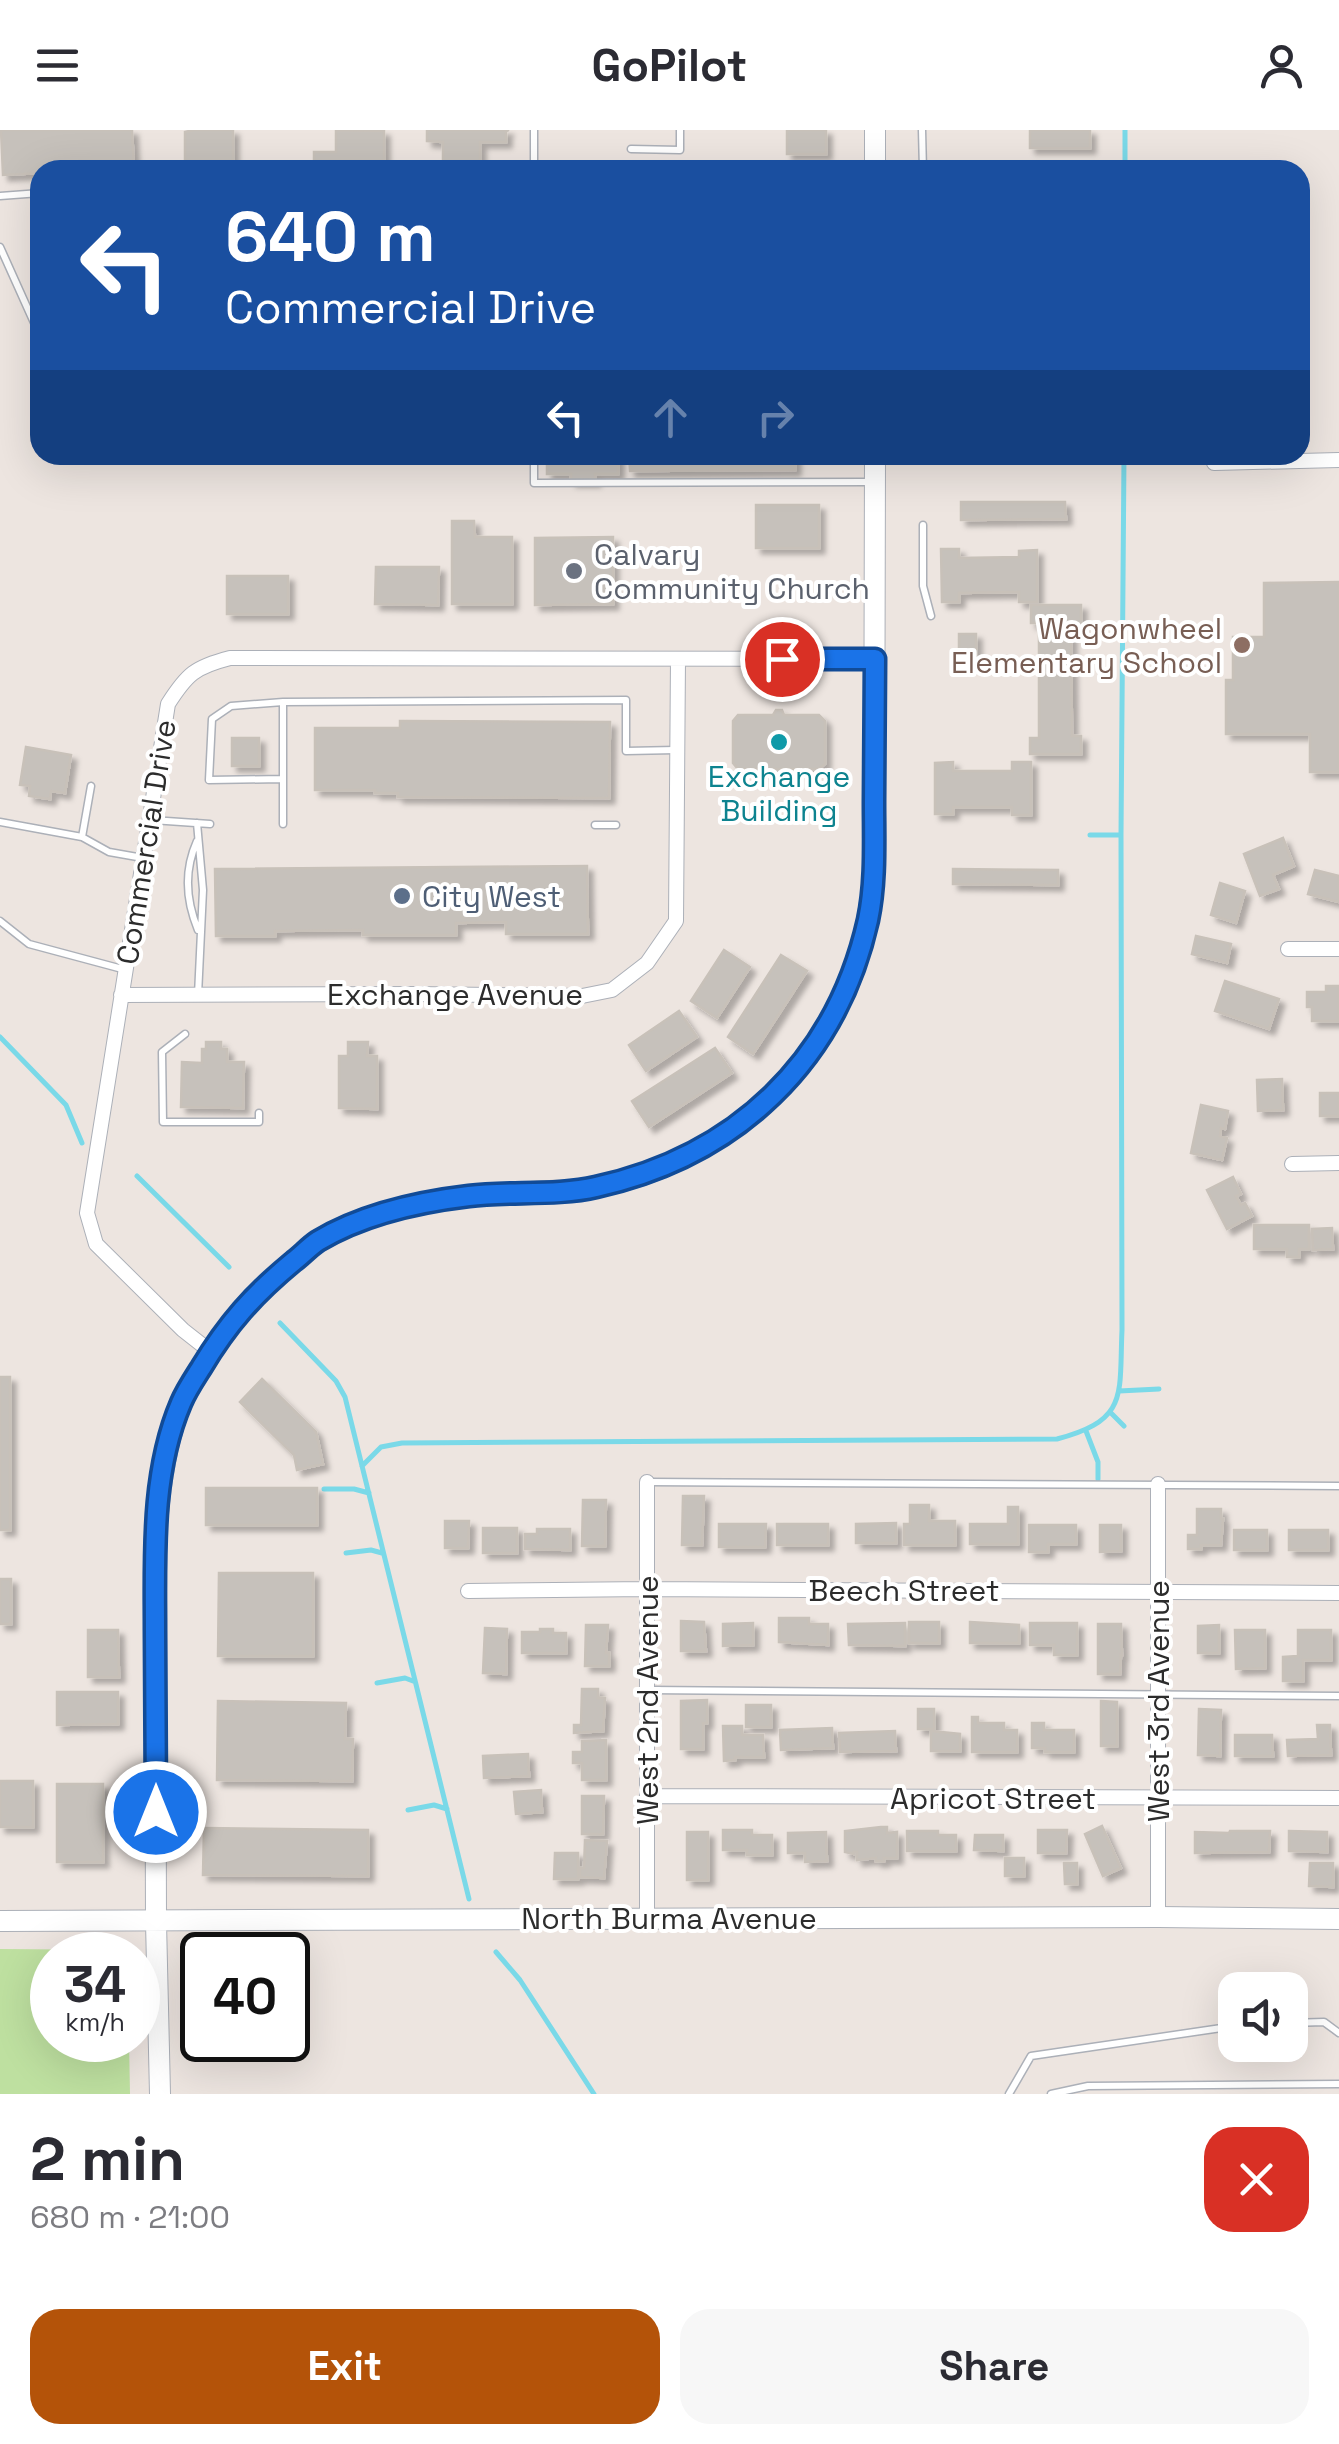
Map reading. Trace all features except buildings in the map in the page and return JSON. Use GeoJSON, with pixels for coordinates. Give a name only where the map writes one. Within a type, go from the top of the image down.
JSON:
{"type":"FeatureCollection","features":[{"type":"Feature","properties":{"kind":"street"},"geometry":{"type":"LineString","coordinates":[[876,130],[876,160]]}},
{"type":"Feature","properties":{"kind":"street"},"geometry":{"type":"LineString","coordinates":[[1310,459],[1339,460]]}},
{"type":"Feature","properties":{"kind":"street"},"geometry":{"type":"LineString","coordinates":[[160,2094],[154,1556],[158,1496],[181,1402],[231,1321],[262,1287],[317,1242],[359,1222],[414,1204],[592,1188],[650,1172],[697,1152],[737,1126],[775,1094],[802,1063],[846,991],[868,917],[874,872],[875,465]]}},
{"type":"Feature","properties":{"kind":"street","name":"Commercial Drive"},"geometry":{"type":"LineString","coordinates":[[210,1352],[96,1244],[87,1213],[168,704],[183,680],[205,665],[230,658],[875,659]]}},
{"type":"Feature","properties":{"kind":"street","name":"Exchange Avenue"},"geometry":{"type":"LineString","coordinates":[[121,996],[582,996],[612,990],[647,963],[676,920],[678,659]]}},
{"type":"Feature","properties":{"kind":"street"},"geometry":{"type":"LineString","coordinates":[[1288,950],[1339,949]]}},
{"type":"Feature","properties":{"kind":"street"},"geometry":{"type":"LineString","coordinates":[[1292,1164],[1339,1164]]}},
{"type":"Feature","properties":{"kind":"street","name":"West 2nd Avenue"},"geometry":{"type":"LineString","coordinates":[[647,1918],[648,1482]]}},
{"type":"Feature","properties":{"kind":"street","name":"West 3rd Avenue"},"geometry":{"type":"LineString","coordinates":[[1158,1484],[1158,1917]]}},
{"type":"Feature","properties":{"kind":"street","name":"Beech Street"},"geometry":{"type":"LineString","coordinates":[[468,1591],[1339,1593]]}},
{"type":"Feature","properties":{"kind":"street","name":"Apricot Street"},"geometry":{"type":"LineString","coordinates":[[647,1796],[1339,1798]]}},
{"type":"Feature","properties":{"kind":"street","name":"North Burma Avenue"},"geometry":{"type":"LineString","coordinates":[[0,1920],[1339,1919]]}},
{"type":"Feature","properties":{"kind":"lane"},"geometry":{"type":"LineString","coordinates":[[534,130],[534,160]]}},
{"type":"Feature","properties":{"kind":"lane"},"geometry":{"type":"LineString","coordinates":[[631,149],[680,150],[680,130]]}},
{"type":"Feature","properties":{"kind":"lane"},"geometry":{"type":"LineString","coordinates":[[922,130],[923,160]]}},
{"type":"Feature","properties":{"kind":"lane"},"geometry":{"type":"LineString","coordinates":[[0,196],[30,194]]}},
{"type":"Feature","properties":{"kind":"lane"},"geometry":{"type":"LineString","coordinates":[[0,246],[30,314]]}},
{"type":"Feature","properties":{"kind":"lane"},"geometry":{"type":"LineString","coordinates":[[534,465],[534,483],[874,482]]}},
{"type":"Feature","properties":{"kind":"lane"},"geometry":{"type":"LineString","coordinates":[[923,525],[924,586],[931,616]]}},
{"type":"Feature","properties":{"kind":"lane"},"geometry":{"type":"LineString","coordinates":[[284,779],[209,780],[212,719],[231,706],[284,702],[626,700],[626,751],[678,750]]}},
{"type":"Feature","properties":{"kind":"lane"},"geometry":{"type":"LineString","coordinates":[[283,824],[284,702]]}},
{"type":"Feature","properties":{"kind":"lane"},"geometry":{"type":"LineString","coordinates":[[82,837],[90,786]]}},
{"type":"Feature","properties":{"kind":"lane"},"geometry":{"type":"LineString","coordinates":[[148,820],[210,824]]}},
{"type":"Feature","properties":{"kind":"lane"},"geometry":{"type":"LineString","coordinates":[[0,822],[82,837],[109,852],[143,858]]}},
{"type":"Feature","properties":{"kind":"lane"},"geometry":{"type":"LineString","coordinates":[[197,823],[203,890],[198,995]]}},
{"type":"Feature","properties":{"kind":"lane"},"geometry":{"type":"LineString","coordinates":[[595,825],[616,825]]}},
{"type":"Feature","properties":{"kind":"lane"},"geometry":{"type":"LineString","coordinates":[[199,837],[188,879],[189,908],[201,936]]}},
{"type":"Feature","properties":{"kind":"lane"},"geometry":{"type":"LineString","coordinates":[[0,921],[29,944],[126,970]]}},
{"type":"Feature","properties":{"kind":"lane"},"geometry":{"type":"LineString","coordinates":[[186,1034],[162,1052],[162,1122],[258,1122],[259,1113]]}},
{"type":"Feature","properties":{"kind":"lane"},"geometry":{"type":"LineString","coordinates":[[648,1482],[1339,1486]]}},
{"type":"Feature","properties":{"kind":"lane"},"geometry":{"type":"LineString","coordinates":[[647,1690],[1339,1696]]}},
{"type":"Feature","properties":{"kind":"lane"},"geometry":{"type":"LineString","coordinates":[[1308,2022],[1324,2022],[1339,2033]]}},
{"type":"Feature","properties":{"kind":"lane"},"geometry":{"type":"LineString","coordinates":[[1009,2094],[1032,2056],[1218,2029]]}},
{"type":"Feature","properties":{"kind":"lane"},"geometry":{"type":"LineString","coordinates":[[1051,2094],[1088,2086],[1339,2084]]}},
{"type":"Feature","properties":{"kind":"green space"},"geometry":{"type":"Polygon","coordinates":[[[0,1949],[30,1949],[30,2062],[129,2062],[130,2094],[0,2094],[0,1949]]]}},
{"type":"Feature","properties":{"kind":"waterway"},"geometry":{"type":"LineString","coordinates":[[1125,130],[1125,160]]}},
{"type":"Feature","properties":{"kind":"waterway"},"geometry":{"type":"LineString","coordinates":[[362,1466],[381,1447],[402,1443],[1057,1439],[1080,1432],[1108,1413],[1119,1388],[1122,1330],[1124,465]]}},
{"type":"Feature","properties":{"kind":"waterway"},"geometry":{"type":"LineString","coordinates":[[1090,835],[1121,835]]}},
{"type":"Feature","properties":{"kind":"waterway"},"geometry":{"type":"LineString","coordinates":[[0,1037],[66,1105],[82,1143]]}},
{"type":"Feature","properties":{"kind":"waterway"},"geometry":{"type":"LineString","coordinates":[[137,1176],[229,1267]]}},
{"type":"Feature","properties":{"kind":"waterway"},"geometry":{"type":"LineString","coordinates":[[280,1323],[336,1381],[345,1397],[469,1899]]}},
{"type":"Feature","properties":{"kind":"waterway"},"geometry":{"type":"LineString","coordinates":[[1119,1391],[1159,1389]]}},
{"type":"Feature","properties":{"kind":"waterway"},"geometry":{"type":"LineString","coordinates":[[1112,1414],[1124,1426]]}},
{"type":"Feature","properties":{"kind":"waterway"},"geometry":{"type":"LineString","coordinates":[[1086,1431],[1098,1462],[1098,1479]]}},
{"type":"Feature","properties":{"kind":"waterway"},"geometry":{"type":"LineString","coordinates":[[324,1489],[369,1493]]}},
{"type":"Feature","properties":{"kind":"waterway"},"geometry":{"type":"LineString","coordinates":[[346,1553],[382,1553]]}},
{"type":"Feature","properties":{"kind":"waterway"},"geometry":{"type":"LineString","coordinates":[[377,1683],[405,1678],[413,1681]]}},
{"type":"Feature","properties":{"kind":"waterway"},"geometry":{"type":"LineString","coordinates":[[408,1810],[434,1805],[447,1809]]}},
{"type":"Feature","properties":{"kind":"waterway"},"geometry":{"type":"LineString","coordinates":[[496,1952],[520,1980],[594,2094]]}},
{"type":"Feature","properties":{"kind":"place","name":"Calvary Community Church"},"geometry":{"type":"Point","coordinates":[574,571]}},
{"type":"Feature","properties":{"kind":"place","name":"Wagonwheel Elementary School"},"geometry":{"type":"Point","coordinates":[1242,645]}},
{"type":"Feature","properties":{"kind":"place","name":"Exchange Building"},"geometry":{"type":"Point","coordinates":[779,742]}},
{"type":"Feature","properties":{"kind":"place","name":"City West"},"geometry":{"type":"Point","coordinates":[402,896]}},
{"type":"Feature","properties":{"kind":"route"},"geometry":{"type":"LineString","coordinates":[[156,1812],[154,1556],[158,1496],[181,1402],[231,1321],[262,1287],[317,1242],[359,1222],[414,1204],[592,1188],[650,1172],[697,1152],[737,1126],[775,1094],[802,1063],[846,991],[868,917],[874,872],[875,659],[782,659]]}}]}
